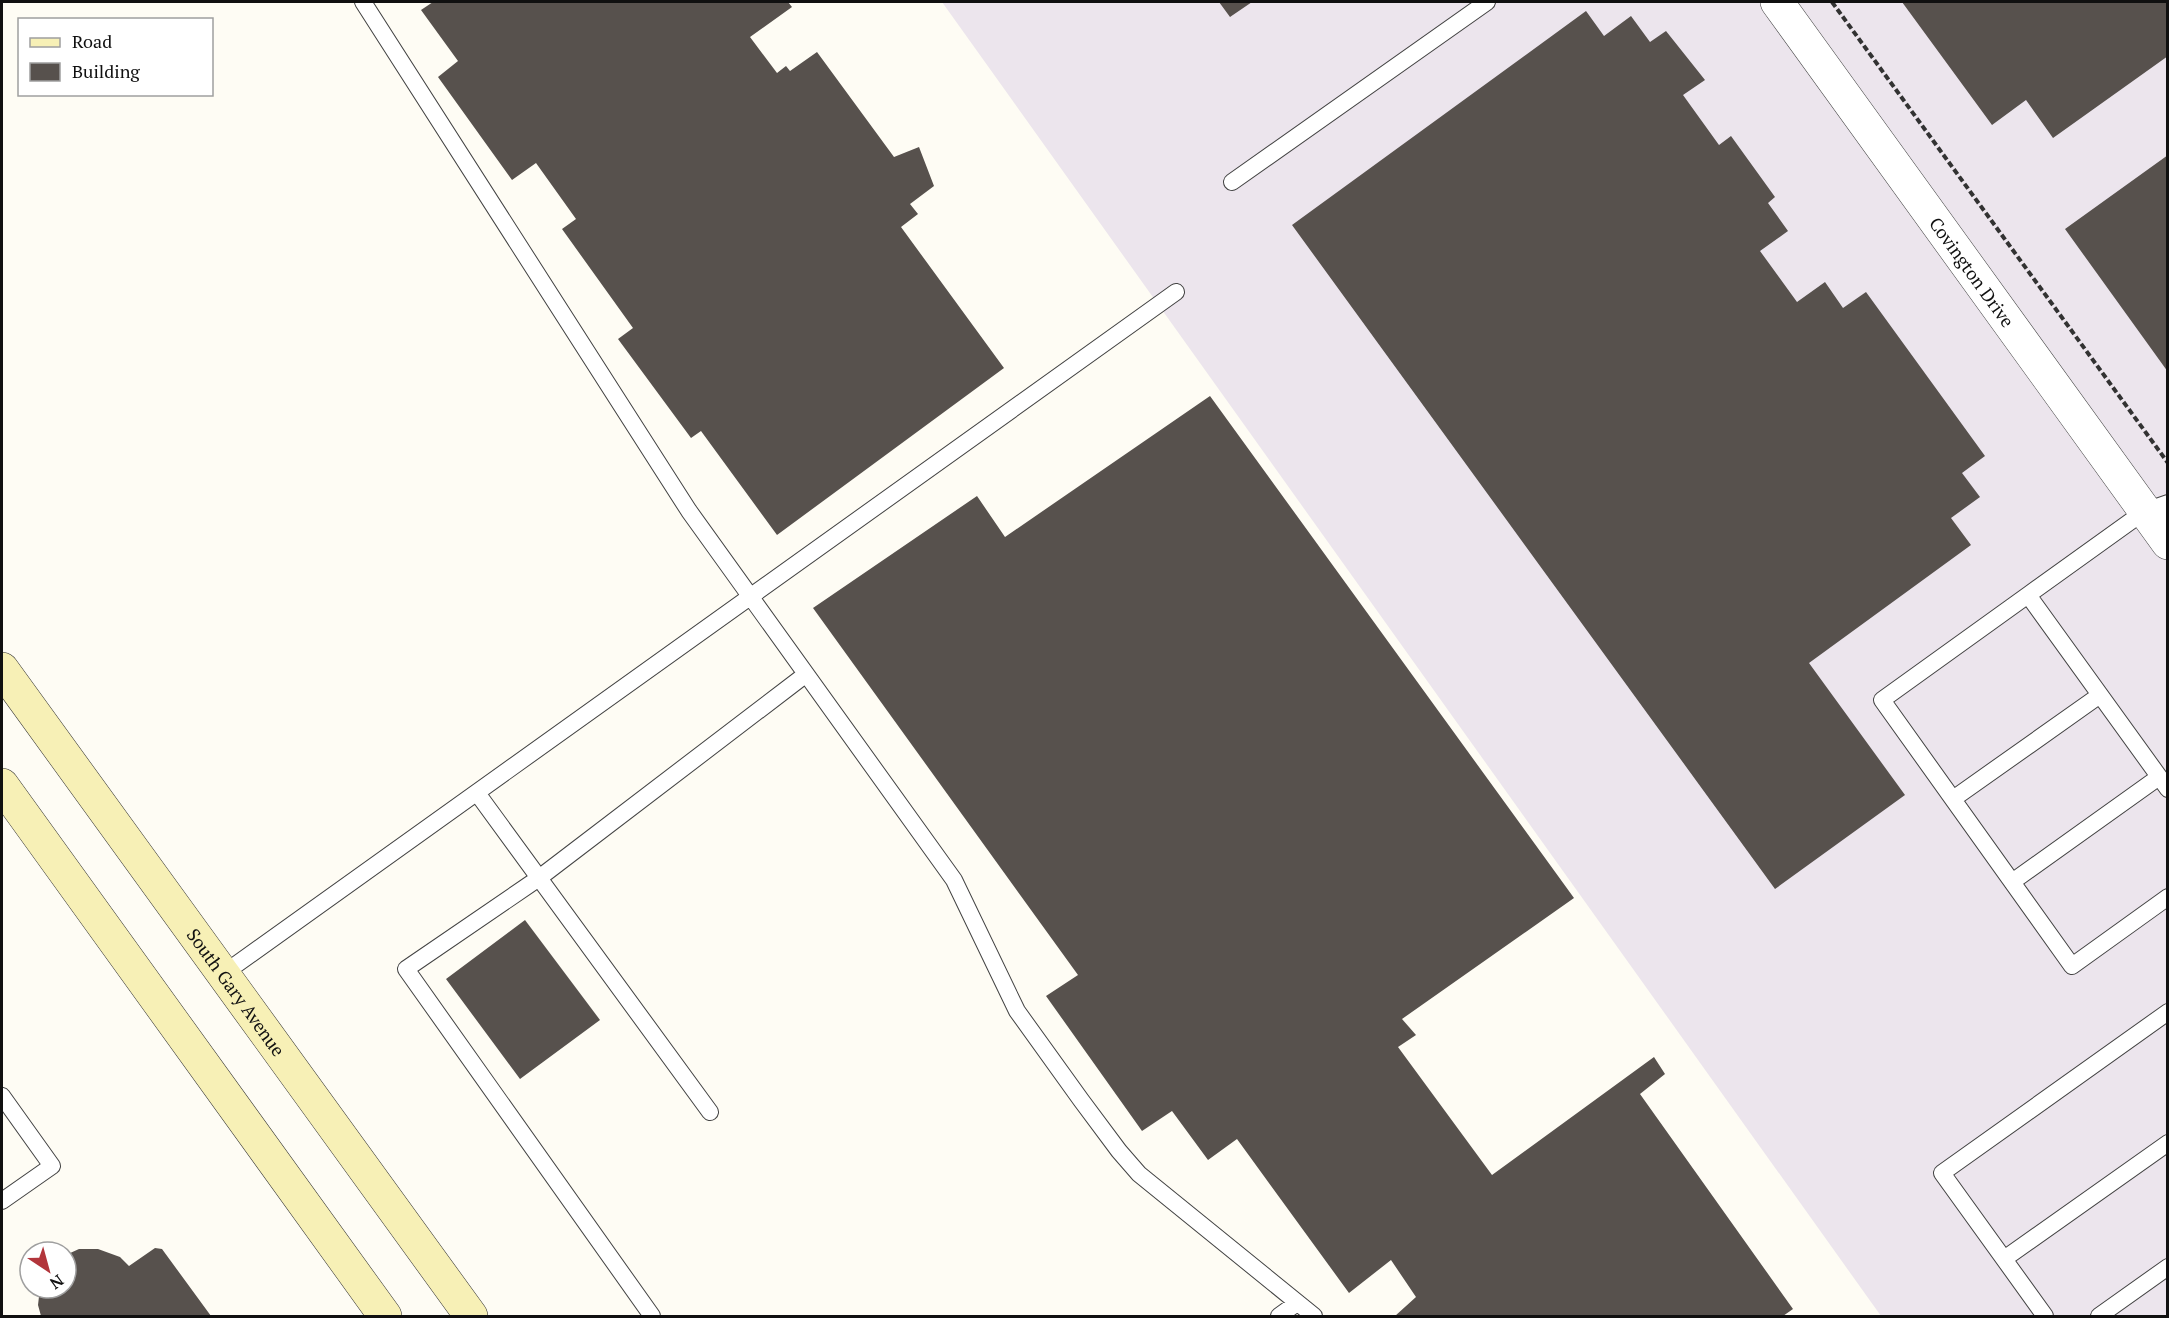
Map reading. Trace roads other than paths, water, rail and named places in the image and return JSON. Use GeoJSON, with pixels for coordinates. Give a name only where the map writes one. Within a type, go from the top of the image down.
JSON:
{"type":"FeatureCollection","features":[{"type":"Feature","properties":{"kind":"main road","name":"South Gary Avenue"},"geometry":{"type":"LineString","coordinates":[[2,669],[471,1317]]}},
{"type":"Feature","properties":{"kind":"main road"},"geometry":{"type":"LineString","coordinates":[[2,785],[385,1317]]}},
{"type":"Feature","properties":{"kind":"street","name":"Covington Drive"},"geometry":{"type":"LineString","coordinates":[[1778,2],[2156,507],[2168,543]]}},
{"type":"Feature","properties":{"kind":"lane"},"geometry":{"type":"LineString","coordinates":[[363,2],[688,511],[954,880],[1017,1011],[1119,1151],[1139,1174],[1314,1317]]}},
{"type":"Feature","properties":{"kind":"lane"},"geometry":{"type":"LineString","coordinates":[[1232,182],[1488,2]]}},
{"type":"Feature","properties":{"kind":"lane"},"geometry":{"type":"LineString","coordinates":[[223,974],[1176,292]]}},
{"type":"Feature","properties":{"kind":"lane"},"geometry":{"type":"LineString","coordinates":[[2156,507],[1882,700],[2072,966],[2168,897]]}},
{"type":"Feature","properties":{"kind":"lane"},"geometry":{"type":"LineString","coordinates":[[2012,882],[2163,783],[2028,595]]}},
{"type":"Feature","properties":{"kind":"lane"},"geometry":{"type":"LineString","coordinates":[[652,1317],[406,969],[539,878],[805,675]]}},
{"type":"Feature","properties":{"kind":"lane"},"geometry":{"type":"LineString","coordinates":[[1953,800],[2100,694]]}},
{"type":"Feature","properties":{"kind":"lane"},"geometry":{"type":"LineString","coordinates":[[477,793],[710,1112]]}},
{"type":"Feature","properties":{"kind":"lane"},"geometry":{"type":"LineString","coordinates":[[2045,1317],[1942,1173],[2168,1012]]}},
{"type":"Feature","properties":{"kind":"lane"},"geometry":{"type":"LineString","coordinates":[[2,1096],[52,1166],[2,1201]]}},
{"type":"Feature","properties":{"kind":"lane"},"geometry":{"type":"LineString","coordinates":[[2004,1259],[2168,1143]]}},
{"type":"Feature","properties":{"kind":"lane"},"geometry":{"type":"LineString","coordinates":[[2099,1317],[2168,1267]]}},
{"type":"Feature","properties":{"kind":"lane"},"geometry":{"type":"LineString","coordinates":[[1279,1317],[1297,1304]]}}]}
